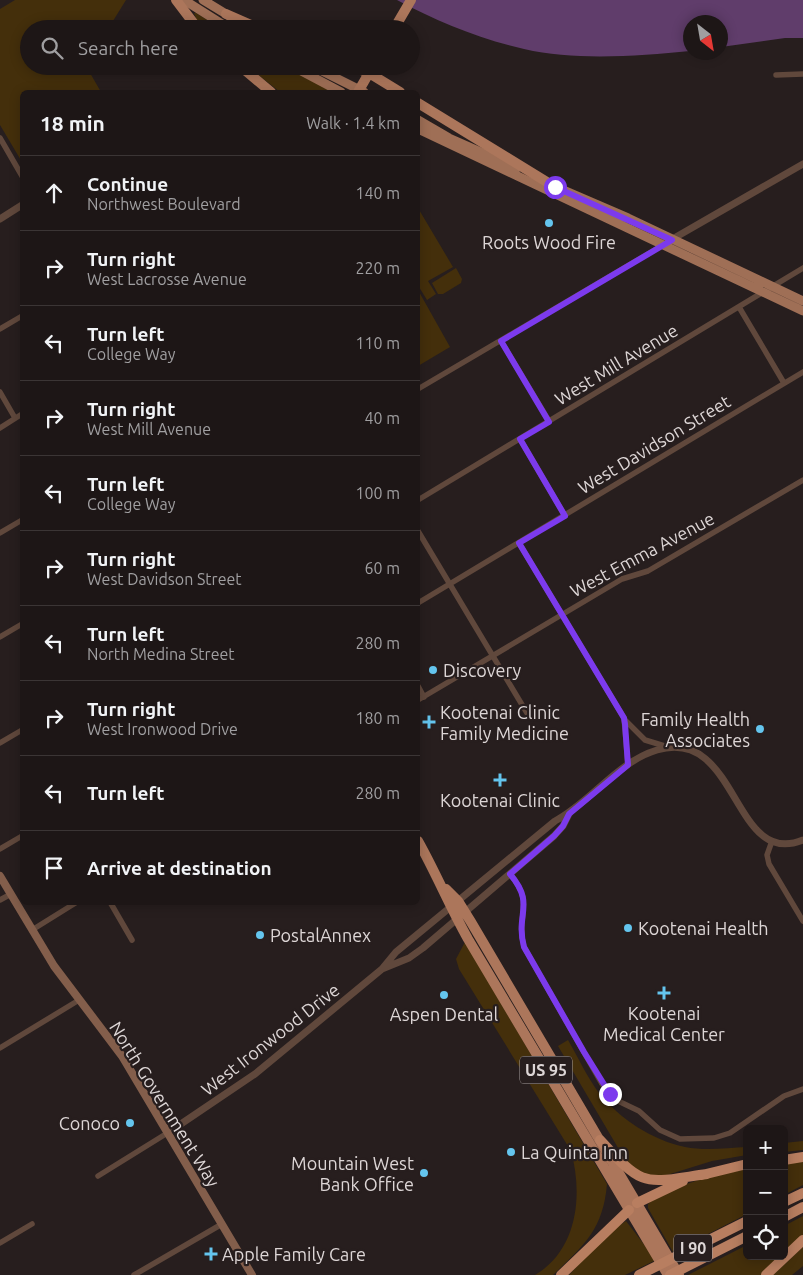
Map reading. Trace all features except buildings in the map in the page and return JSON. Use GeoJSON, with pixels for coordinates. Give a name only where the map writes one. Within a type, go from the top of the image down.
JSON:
{"type":"FeatureCollection","features":[{"type":"Feature","properties":{"kind":"highway"},"geometry":{"type":"LineString","coordinates":[[176,0],[191,20]]}},
{"type":"Feature","properties":{"kind":"highway"},"geometry":{"type":"LineString","coordinates":[[399,20],[411,0]]}},
{"type":"Feature","properties":{"kind":"highway"},"geometry":{"type":"LineString","coordinates":[[226,14],[240,20]]}},
{"type":"Feature","properties":{"kind":"highway"},"geometry":{"type":"LineString","coordinates":[[251,75],[270,90]]}},
{"type":"Feature","properties":{"kind":"highway"},"geometry":{"type":"LineString","coordinates":[[361,90],[368,75]]}},
{"type":"Feature","properties":{"kind":"highway"},"geometry":{"type":"LineString","coordinates":[[378,75],[397,90]]}},
{"type":"Feature","properties":{"kind":"highway"},"geometry":{"type":"LineString","coordinates":[[420,104],[555,187]]}},
{"type":"Feature","properties":{"kind":"highway","name":"US 95"},"geometry":{"type":"LineString","coordinates":[[420,845],[633,1207],[657,1246],[679,1275]]}},
{"type":"Feature","properties":{"kind":"highway","name":"US 95"},"geometry":{"type":"LineString","coordinates":[[461,916],[600,1140],[633,1207]]}},
{"type":"Feature","properties":{"kind":"highway"},"geometry":{"type":"LineString","coordinates":[[600,1140],[628,1171],[641,1179],[656,1181],[706,1174]]}},
{"type":"Feature","properties":{"kind":"highway"},"geometry":{"type":"LineString","coordinates":[[788,1159],[803,1157]]}},
{"type":"Feature","properties":{"kind":"highway"},"geometry":{"type":"LineString","coordinates":[[561,1275],[633,1207],[669,1187],[706,1174],[743,1165]]}},
{"type":"Feature","properties":{"kind":"highway"},"geometry":{"type":"LineString","coordinates":[[788,1200],[803,1193]]}},
{"type":"Feature","properties":{"kind":"highway"},"geometry":{"type":"LineString","coordinates":[[788,1215],[803,1207]]}},
{"type":"Feature","properties":{"kind":"highway","name":"I 90"},"geometry":{"type":"LineString","coordinates":[[639,1275],[743,1223]]}},
{"type":"Feature","properties":{"kind":"highway","name":"I 90"},"geometry":{"type":"LineString","coordinates":[[669,1275],[743,1238]]}},
{"type":"Feature","properties":{"kind":"highway"},"geometry":{"type":"LineString","coordinates":[[766,1275],[803,1240]]}},
{"type":"Feature","properties":{"kind":"highway","name":"US 95"},"geometry":{"type":"LineString","coordinates":[[657,1246],[669,1275]]}},
{"type":"Feature","properties":{"kind":"main road"},"geometry":{"type":"LineString","coordinates":[[184,0],[216,20]]}},
{"type":"Feature","properties":{"kind":"main road"},"geometry":{"type":"LineString","coordinates":[[203,0],[236,20]]}},
{"type":"Feature","properties":{"kind":"main road"},"geometry":{"type":"LineString","coordinates":[[309,75],[337,90]]}},
{"type":"Feature","properties":{"kind":"main road"},"geometry":{"type":"LineString","coordinates":[[330,75],[361,90]]}},
{"type":"Feature","properties":{"kind":"main road"},"geometry":{"type":"LineString","coordinates":[[420,121],[450,138],[803,301]]}},
{"type":"Feature","properties":{"kind":"main road"},"geometry":{"type":"LineString","coordinates":[[420,130],[803,311]]}},
{"type":"Feature","properties":{"kind":"main road","name":"North Government Way"},"geometry":{"type":"LineString","coordinates":[[0,876],[54,966],[122,1056],[169,1132],[252,1275]]}},
{"type":"Feature","properties":{"kind":"street"},"geometry":{"type":"LineString","coordinates":[[776,75],[803,74]]}},
{"type":"Feature","properties":{"kind":"street"},"geometry":{"type":"LineString","coordinates":[[0,138],[20,173]]}},
{"type":"Feature","properties":{"kind":"street"},"geometry":{"type":"LineString","coordinates":[[420,389],[803,164]]}},
{"type":"Feature","properties":{"kind":"street"},"geometry":{"type":"LineString","coordinates":[[0,219],[20,206]]}},
{"type":"Feature","properties":{"kind":"street","name":"West Mill Avenue"},"geometry":{"type":"LineString","coordinates":[[420,499],[803,268]]}},
{"type":"Feature","properties":{"kind":"street"},"geometry":{"type":"LineString","coordinates":[[739,306],[784,383]]}},
{"type":"Feature","properties":{"kind":"street"},"geometry":{"type":"LineString","coordinates":[[0,329],[20,317]]}},
{"type":"Feature","properties":{"kind":"street"},"geometry":{"type":"LineString","coordinates":[[501,341],[549,422]]}},
{"type":"Feature","properties":{"kind":"street","name":"West Davidson Street"},"geometry":{"type":"LineString","coordinates":[[420,602],[803,372]]}},
{"type":"Feature","properties":{"kind":"street"},"geometry":{"type":"LineString","coordinates":[[0,392],[16,418]]}},
{"type":"Feature","properties":{"kind":"street"},"geometry":{"type":"LineString","coordinates":[[0,428],[20,415]]}},
{"type":"Feature","properties":{"kind":"street"},"geometry":{"type":"LineString","coordinates":[[520,439],[565,516]]}},
{"type":"Feature","properties":{"kind":"street","name":"West Emma Avenue"},"geometry":{"type":"LineString","coordinates":[[420,699],[622,579],[648,571],[803,480]]}},
{"type":"Feature","properties":{"kind":"street"},"geometry":{"type":"LineString","coordinates":[[0,533],[20,521]]}},
{"type":"Feature","properties":{"kind":"street"},"geometry":{"type":"LineString","coordinates":[[420,534],[527,714]]}},
{"type":"Feature","properties":{"kind":"street"},"geometry":{"type":"LineString","coordinates":[[519,543],[624,718],[646,740],[668,747]]}},
{"type":"Feature","properties":{"kind":"street"},"geometry":{"type":"LineString","coordinates":[[0,637],[20,625]]}},
{"type":"Feature","properties":{"kind":"street"},"geometry":{"type":"LineString","coordinates":[[420,689],[424,696]]}},
{"type":"Feature","properties":{"kind":"street"},"geometry":{"type":"LineString","coordinates":[[624,718],[628,765]]}},
{"type":"Feature","properties":{"kind":"street"},"geometry":{"type":"LineString","coordinates":[[0,744],[20,731]]}},
{"type":"Feature","properties":{"kind":"street","name":"West Ironwood Drive"},"geometry":{"type":"LineString","coordinates":[[98,1176],[169,1132],[255,1074],[382,969],[396,952],[454,904],[553,823],[569,814],[628,765],[643,755],[668,747],[691,750],[712,763],[750,824],[772,841]]}},
{"type":"Feature","properties":{"kind":"street","name":"West Ironwood Drive"},"geometry":{"type":"LineString","coordinates":[[382,969],[409,958],[461,916],[554,836],[563,826],[569,814]]}},
{"type":"Feature","properties":{"kind":"street"},"geometry":{"type":"LineString","coordinates":[[0,849],[20,837]]}},
{"type":"Feature","properties":{"kind":"street"},"geometry":{"type":"LineString","coordinates":[[802,842],[772,841],[767,855],[769,864],[803,921]]}},
{"type":"Feature","properties":{"kind":"street"},"geometry":{"type":"LineString","coordinates":[[510,874],[522,889],[524,896],[521,928],[524,947],[602,1084],[616,1100],[639,1111],[660,1130],[680,1139],[700,1140],[730,1133],[784,1096],[803,1089]]}},
{"type":"Feature","properties":{"kind":"street"},"geometry":{"type":"LineString","coordinates":[[0,900],[11,894]]}},
{"type":"Feature","properties":{"kind":"street"},"geometry":{"type":"LineString","coordinates":[[32,930],[72,905]]}},
{"type":"Feature","properties":{"kind":"street"},"geometry":{"type":"LineString","coordinates":[[112,905],[132,940]]}},
{"type":"Feature","properties":{"kind":"street"},"geometry":{"type":"LineString","coordinates":[[0,1048],[79,1000]]}},
{"type":"Feature","properties":{"kind":"street"},"geometry":{"type":"LineString","coordinates":[[0,1243],[32,1224]]}},
{"type":"Feature","properties":{"kind":"street"},"geometry":{"type":"LineString","coordinates":[[134,1275],[222,1224]]}},
{"type":"Feature","properties":{"kind":"shaded area"},"geometry":{"type":"Polygon","coordinates":[[[15,0],[126,0],[114,20],[20,20],[20,75],[91,75],[100,90],[20,90],[20,159],[0,125],[0,9],[15,0]]]}},
{"type":"Feature","properties":{"kind":"shaded area"},"geometry":{"type":"Polygon","coordinates":[[[397,0],[803,0],[803,38],[785,38],[728,46],[728,15],[683,15],[683,52],[628,56],[565,55],[524,49],[491,40],[427,15],[397,0]]]}},
{"type":"Feature","properties":{"kind":"shaded area"},"geometry":{"type":"Polygon","coordinates":[[[194,13],[207,20],[197,20],[194,13]]]}},
{"type":"Feature","properties":{"kind":"shaded area"},"geometry":{"type":"Polygon","coordinates":[[[258,75],[303,75],[330,90],[277,90],[258,75]]]}},
{"type":"Feature","properties":{"kind":"shaded area"},"geometry":{"type":"Polygon","coordinates":[[[420,211],[453,267],[428,281],[436,294],[427,300],[420,289],[420,211]]]}},
{"type":"Feature","properties":{"kind":"shaded area"},"geometry":{"type":"Polygon","coordinates":[[[456,268],[462,279],[461,283],[443,294],[438,294],[432,283],[456,268]]]}},
{"type":"Feature","properties":{"kind":"shaded area"},"geometry":{"type":"Polygon","coordinates":[[[420,294],[450,347],[420,365],[420,294]]]}},
{"type":"Feature","properties":{"kind":"shaded area"},"geometry":{"type":"Polygon","coordinates":[[[465,942],[607,1184],[601,1213],[590,1236],[553,1275],[535,1275],[549,1264],[560,1251],[574,1220],[576,1185],[571,1151],[459,969],[456,959],[465,942]]]}},
{"type":"Feature","properties":{"kind":"shaded area"},"geometry":{"type":"Polygon","coordinates":[[[568,1040],[599,1093],[627,1120],[649,1134],[685,1147],[708,1149],[743,1147],[743,1156],[712,1161],[667,1175],[651,1177],[636,1171],[627,1163],[558,1046],[568,1040]]]}},
{"type":"Feature","properties":{"kind":"shaded area"},"geometry":{"type":"Polygon","coordinates":[[[803,1141],[803,1150],[788,1152],[788,1143],[803,1141]]]}},
{"type":"Feature","properties":{"kind":"shaded area"},"geometry":{"type":"Polygon","coordinates":[[[803,1160],[803,1185],[788,1193],[788,1170],[788,1162],[803,1160]]]}},
{"type":"Feature","properties":{"kind":"shaded area"},"geometry":{"type":"Polygon","coordinates":[[[743,1170],[743,1216],[673,1252],[648,1208],[648,1204],[681,1186],[724,1173],[743,1170]]]}},
{"type":"Feature","properties":{"kind":"shaded area"},"geometry":{"type":"Polygon","coordinates":[[[803,1216],[803,1236],[788,1250],[788,1224],[803,1216]]]}},
{"type":"Feature","properties":{"kind":"shaded area"},"geometry":{"type":"Polygon","coordinates":[[[626,1221],[656,1260],[625,1275],[569,1275],[608,1233],[626,1221]]]}},
{"type":"Feature","properties":{"kind":"shaded area"},"geometry":{"type":"Polygon","coordinates":[[[743,1247],[743,1260],[778,1260],[763,1275],[688,1275],[743,1247]]]}},
{"type":"Feature","properties":{"kind":"shaded area"},"geometry":{"type":"Polygon","coordinates":[[[803,1247],[803,1266],[792,1275],[773,1275],[803,1247]]]}},
{"type":"Feature","properties":{"kind":"place","name":"Roots Wood Fire"},"geometry":{"type":"Point","coordinates":[549,223]}},
{"type":"Feature","properties":{"kind":"place","name":"Discovery"},"geometry":{"type":"Point","coordinates":[433,670]}},
{"type":"Feature","properties":{"kind":"place","name":"Kootenai Clinic Family Medicine"},"geometry":{"type":"Point","coordinates":[429,722]}},
{"type":"Feature","properties":{"kind":"place","name":"Family Health Associates"},"geometry":{"type":"Point","coordinates":[760,729]}},
{"type":"Feature","properties":{"kind":"place","name":"Kootenai Clinic"},"geometry":{"type":"Point","coordinates":[500,780]}},
{"type":"Feature","properties":{"kind":"place","name":"Kootenai Health"},"geometry":{"type":"Point","coordinates":[628,928]}},
{"type":"Feature","properties":{"kind":"place","name":"PostalAnnex"},"geometry":{"type":"Point","coordinates":[260,935]}},
{"type":"Feature","properties":{"kind":"place","name":"Kootenai Medical Center"},"geometry":{"type":"Point","coordinates":[664,993]}},
{"type":"Feature","properties":{"kind":"place","name":"Aspen Dental"},"geometry":{"type":"Point","coordinates":[444,995]}},
{"type":"Feature","properties":{"kind":"place","name":"Conoco"},"geometry":{"type":"Point","coordinates":[130,1123]}},
{"type":"Feature","properties":{"kind":"place","name":"La Quinta Inn"},"geometry":{"type":"Point","coordinates":[511,1152]}},
{"type":"Feature","properties":{"kind":"place","name":"Mountain West Bank Office"},"geometry":{"type":"Point","coordinates":[424,1173]}},
{"type":"Feature","properties":{"kind":"place","name":"Apple Family Care"},"geometry":{"type":"Point","coordinates":[211,1254]}},
{"type":"Feature","properties":{"kind":"route"},"geometry":{"type":"LineString","coordinates":[[555,187],[628,218],[672,240],[501,341],[549,422],[520,439],[565,516],[519,543],[624,718],[625,724],[628,765],[569,814],[563,826],[554,836],[510,874],[522,889],[524,896],[521,928],[524,947],[602,1084],[610,1094]]}}]}
